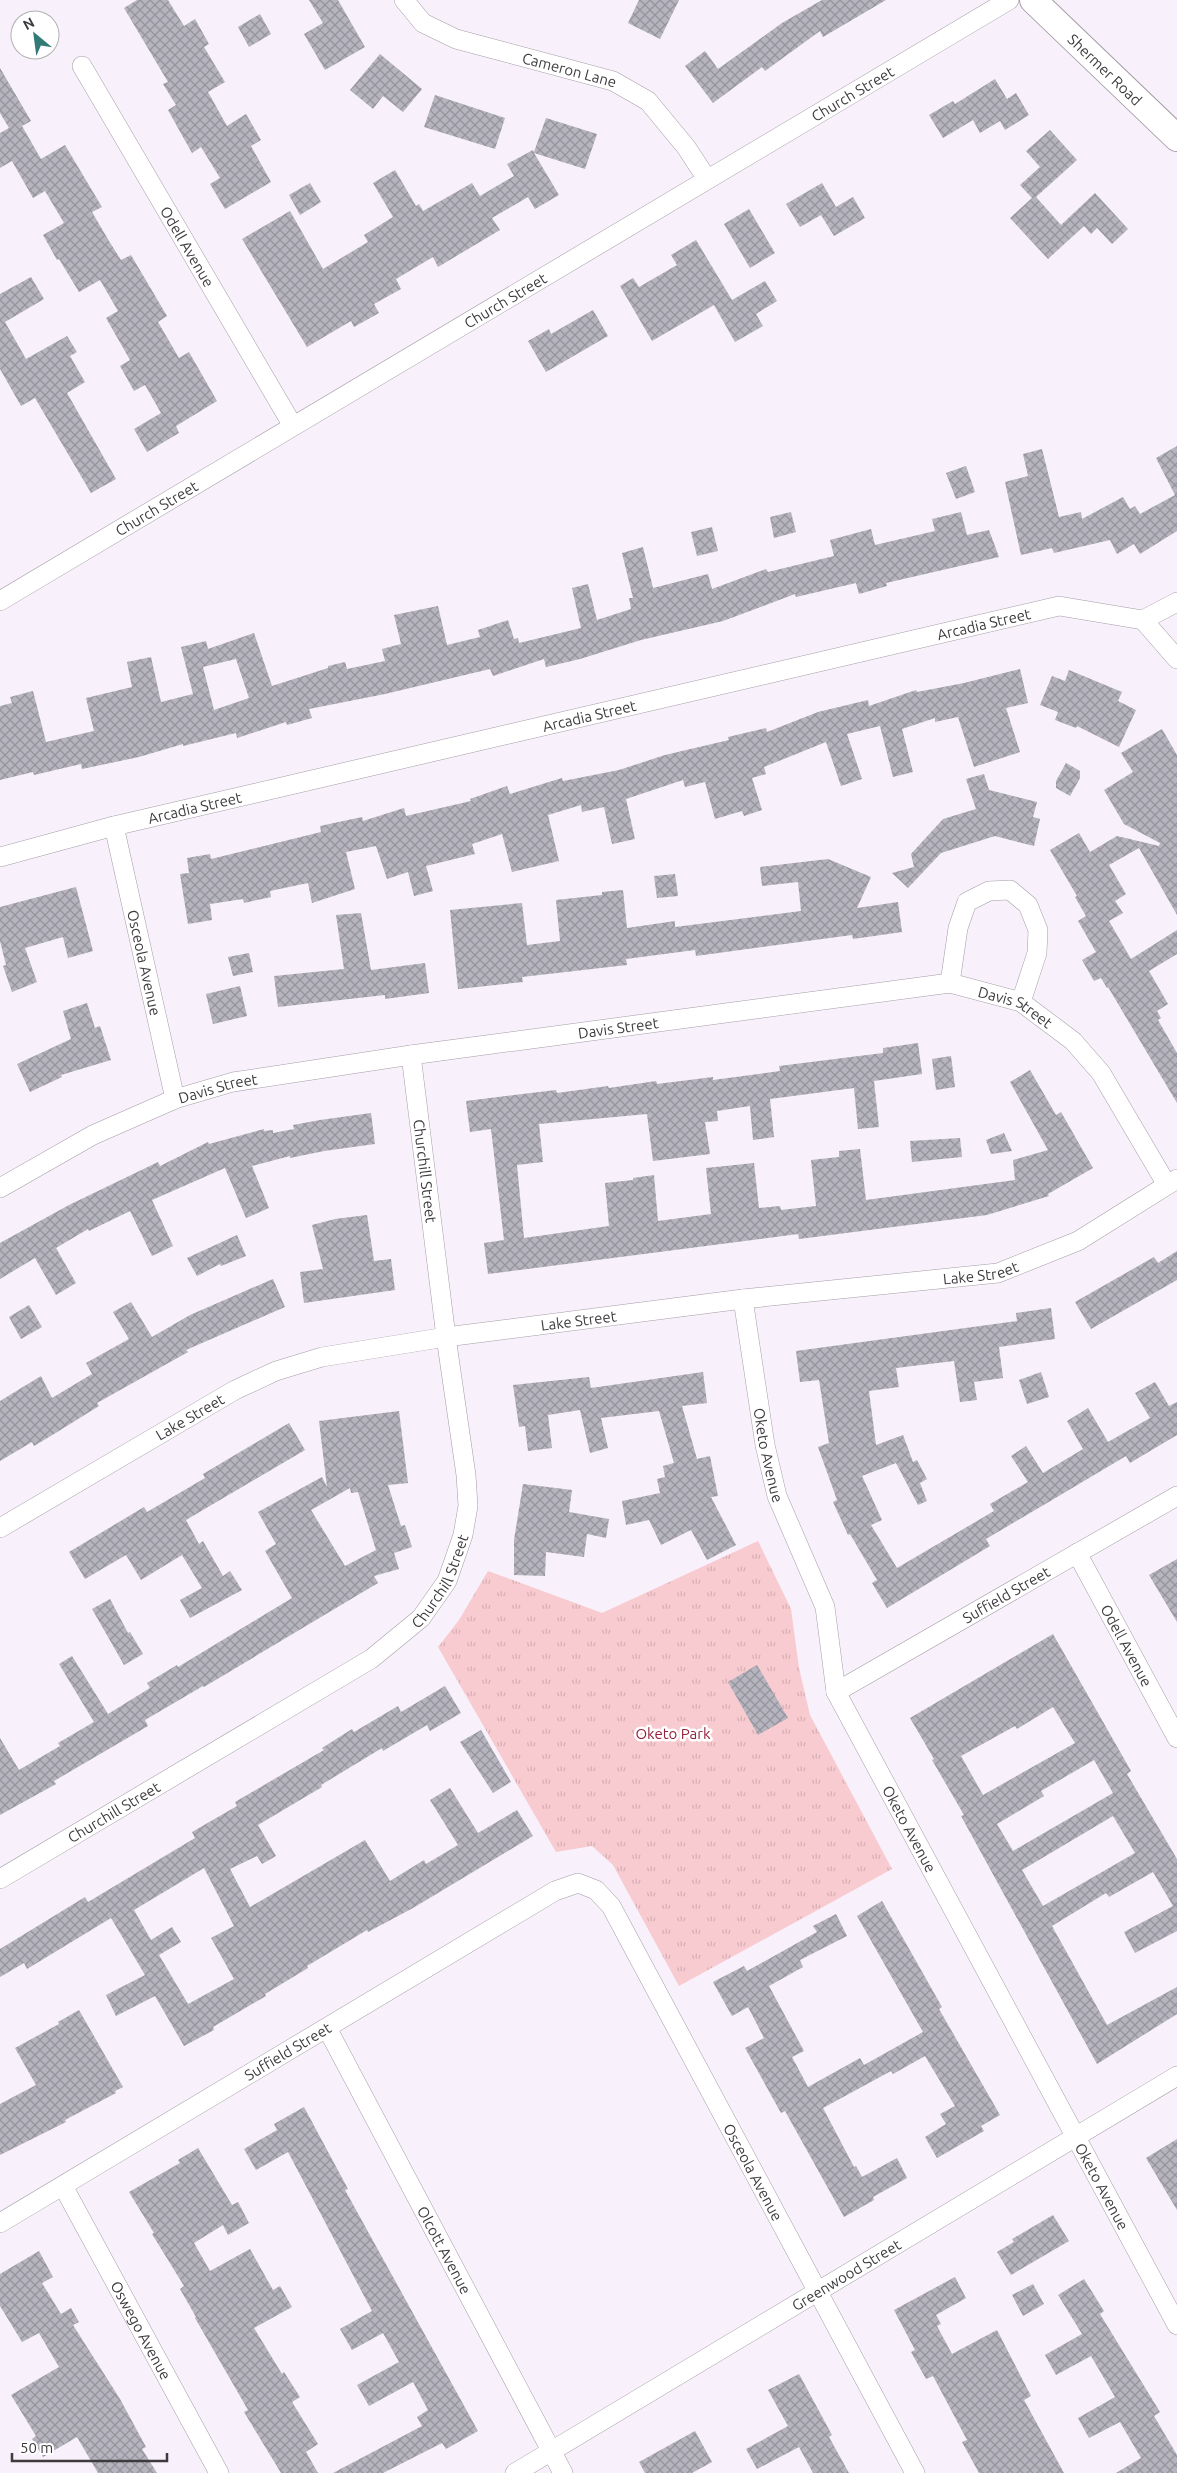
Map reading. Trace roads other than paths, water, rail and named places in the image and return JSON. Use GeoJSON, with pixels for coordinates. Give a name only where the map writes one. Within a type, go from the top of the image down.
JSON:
{"type":"FeatureCollection","features":[{"type":"Feature","properties":{"kind":"main road","name":"Shermer Road"},"geometry":{"type":"LineString","coordinates":[[1033,0],[1177,138]]}},
{"type":"Feature","properties":{"kind":"street","name":"Cameron Lane"},"geometry":{"type":"LineString","coordinates":[[404,0],[423,23],[456,39],[613,81],[648,100],[686,147],[707,180]]}},
{"type":"Feature","properties":{"kind":"street","name":"Church Street"},"geometry":{"type":"LineString","coordinates":[[0,601],[1008,0]]}},
{"type":"Feature","properties":{"kind":"street","name":"Odell Avenue"},"geometry":{"type":"LineString","coordinates":[[82,66],[293,426]]}},
{"type":"Feature","properties":{"kind":"street"},"geometry":{"type":"LineString","coordinates":[[1177,602],[1143,620],[1177,659]]}},
{"type":"Feature","properties":{"kind":"street","name":"Arcadia Street"},"geometry":{"type":"LineString","coordinates":[[0,856],[114,826],[1059,606],[1143,620]]}},
{"type":"Feature","properties":{"kind":"street","name":"Osceola Avenue"},"geometry":{"type":"LineString","coordinates":[[114,826],[175,1099]]}},
{"type":"Feature","properties":{"kind":"street"},"geometry":{"type":"LineString","coordinates":[[950,984],[958,928],[968,902],[989,890],[1010,890],[1028,905],[1038,930],[1037,953],[1021,1002]]}},
{"type":"Feature","properties":{"kind":"street","name":"Davis Street"},"geometry":{"type":"LineString","coordinates":[[0,1188],[93,1134],[175,1099],[233,1082],[411,1054],[950,984],[1021,1002],[1073,1041],[1101,1073],[1172,1182]]}},
{"type":"Feature","properties":{"kind":"street","name":"Churchill Street"},"geometry":{"type":"LineString","coordinates":[[0,1879],[371,1658],[421,1618],[447,1581],[463,1535],[468,1506],[466,1475],[446,1336],[411,1054]]}},
{"type":"Feature","properties":{"kind":"street","name":"Lake Street"},"geometry":{"type":"LineString","coordinates":[[0,1528],[235,1390],[276,1371],[322,1357],[446,1336],[743,1299],[998,1273],[1078,1241],[1172,1182]]}},
{"type":"Feature","properties":{"kind":"street","name":"Oketo Avenue"},"geometry":{"type":"LineString","coordinates":[[743,1299],[765,1446],[777,1496],[825,1607],[836,1692],[1177,2325]]}},
{"type":"Feature","properties":{"kind":"street","name":"Suffield Street"},"geometry":{"type":"LineString","coordinates":[[836,1692],[1177,1496]]}},
{"type":"Feature","properties":{"kind":"street","name":"Odell Avenue"},"geometry":{"type":"LineString","coordinates":[[1077,1553],[1177,1738]]}},
{"type":"Feature","properties":{"kind":"street","name":"Osceola Avenue"},"geometry":{"type":"LineString","coordinates":[[578,1883],[596,1890],[611,1906],[915,2473]]}},
{"type":"Feature","properties":{"kind":"street","name":"Suffield Street"},"geometry":{"type":"LineString","coordinates":[[0,2223],[555,1891],[578,1883]]}},
{"type":"Feature","properties":{"kind":"street","name":"Olcott Avenue"},"geometry":{"type":"LineString","coordinates":[[327,2028],[563,2473]]}},
{"type":"Feature","properties":{"kind":"street","name":"Greenwood Street"},"geometry":{"type":"LineString","coordinates":[[515,2473],[1177,2076]]}},
{"type":"Feature","properties":{"kind":"street","name":"Oswego Avenue"},"geometry":{"type":"LineString","coordinates":[[63,2186],[219,2473]]}},
{"type":"Feature","properties":{"kind":"park label","name":"Oketo Park"},"geometry":{"type":"Point","coordinates":[673,1733]}}]}
